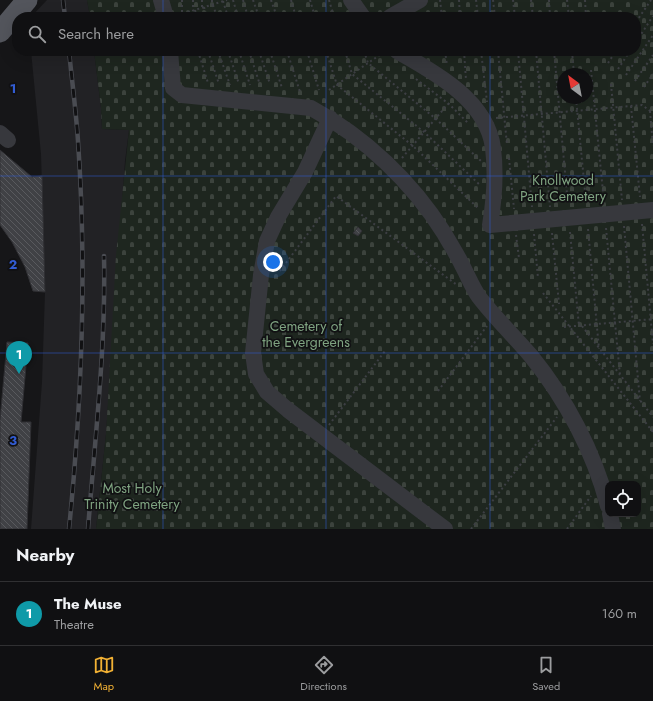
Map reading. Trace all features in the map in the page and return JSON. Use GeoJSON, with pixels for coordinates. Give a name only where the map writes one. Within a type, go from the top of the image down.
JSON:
{"type":"FeatureCollection","features":[{"type":"Feature","properties":{"kind":"main road"},"geometry":{"type":"LineString","coordinates":[[17,12],[27,0]]}},
{"type":"Feature","properties":{"kind":"main road"},"geometry":{"type":"LineString","coordinates":[[0,32],[12,18]]}},
{"type":"Feature","properties":{"kind":"lane"},"geometry":{"type":"LineString","coordinates":[[161,0],[165,12]]}},
{"type":"Feature","properties":{"kind":"lane"},"geometry":{"type":"LineString","coordinates":[[351,0],[359,12]]}},
{"type":"Feature","properties":{"kind":"lane"},"geometry":{"type":"LineString","coordinates":[[399,12],[420,0]]}},
{"type":"Feature","properties":{"kind":"lane"},"geometry":{"type":"LineString","coordinates":[[170,56],[173,88],[182,94],[311,108],[330,118],[358,139],[394,170],[422,201],[444,233],[478,296],[530,356],[554,387],[582,438],[602,482],[605,494]]}},
{"type":"Feature","properties":{"kind":"lane"},"geometry":{"type":"LineString","coordinates":[[406,56],[428,68],[448,82],[486,119],[493,147],[494,199],[490,224],[653,210]]}},
{"type":"Feature","properties":{"kind":"lane"},"geometry":{"type":"LineString","coordinates":[[330,118],[305,172],[278,216],[267,241],[261,275],[253,353],[256,374],[267,392],[288,410],[445,529]]}},
{"type":"Feature","properties":{"kind":"lane"},"geometry":{"type":"LineString","coordinates":[[611,517],[613,529]]}},
{"type":"Feature","properties":{"kind":"path"},"geometry":{"type":"LineString","coordinates":[[182,0],[182,12]]}},
{"type":"Feature","properties":{"kind":"path"},"geometry":{"type":"LineString","coordinates":[[193,0],[194,11]]}},
{"type":"Feature","properties":{"kind":"path"},"geometry":{"type":"LineString","coordinates":[[202,0],[205,12]]}},
{"type":"Feature","properties":{"kind":"path"},"geometry":{"type":"LineString","coordinates":[[212,0],[215,12]]}},
{"type":"Feature","properties":{"kind":"path"},"geometry":{"type":"LineString","coordinates":[[190,12],[227,0]]}},
{"type":"Feature","properties":{"kind":"path"},"geometry":{"type":"LineString","coordinates":[[233,0],[237,12]]}},
{"type":"Feature","properties":{"kind":"path"},"geometry":{"type":"LineString","coordinates":[[243,0],[247,12]]}},
{"type":"Feature","properties":{"kind":"path"},"geometry":{"type":"LineString","coordinates":[[253,0],[257,12]]}},
{"type":"Feature","properties":{"kind":"path"},"geometry":{"type":"LineString","coordinates":[[271,0],[275,12]]}},
{"type":"Feature","properties":{"kind":"path"},"geometry":{"type":"LineString","coordinates":[[291,0],[295,12]]}},
{"type":"Feature","properties":{"kind":"path"},"geometry":{"type":"LineString","coordinates":[[310,0],[314,12]]}},
{"type":"Feature","properties":{"kind":"path"},"geometry":{"type":"LineString","coordinates":[[329,0],[333,12]]}},
{"type":"Feature","properties":{"kind":"path"},"geometry":{"type":"LineString","coordinates":[[440,0],[441,12]]}},
{"type":"Feature","properties":{"kind":"path"},"geometry":{"type":"LineString","coordinates":[[459,0],[460,12]]}},
{"type":"Feature","properties":{"kind":"path"},"geometry":{"type":"LineString","coordinates":[[476,0],[477,12]]}},
{"type":"Feature","properties":{"kind":"path"},"geometry":{"type":"LineString","coordinates":[[493,0],[494,12]]}},
{"type":"Feature","properties":{"kind":"path"},"geometry":{"type":"LineString","coordinates":[[513,0],[514,12]]}},
{"type":"Feature","properties":{"kind":"path"},"geometry":{"type":"LineString","coordinates":[[531,0],[532,12]]}},
{"type":"Feature","properties":{"kind":"path"},"geometry":{"type":"LineString","coordinates":[[549,0],[550,12]]}},
{"type":"Feature","properties":{"kind":"path"},"geometry":{"type":"LineString","coordinates":[[567,0],[568,12]]}},
{"type":"Feature","properties":{"kind":"path"},"geometry":{"type":"LineString","coordinates":[[585,0],[586,12]]}},
{"type":"Feature","properties":{"kind":"path"},"geometry":{"type":"LineString","coordinates":[[641,15],[651,0]]}},
{"type":"Feature","properties":{"kind":"path"},"geometry":{"type":"LineString","coordinates":[[222,1],[226,12]]}},
{"type":"Feature","properties":{"kind":"path"},"geometry":{"type":"LineString","coordinates":[[641,34],[653,16]]}},
{"type":"Feature","properties":{"kind":"path"},"geometry":{"type":"LineString","coordinates":[[641,53],[653,35]]}},
{"type":"Feature","properties":{"kind":"path"},"geometry":{"type":"LineString","coordinates":[[635,80],[653,55]]}},
{"type":"Feature","properties":{"kind":"path"},"geometry":{"type":"LineString","coordinates":[[200,56],[208,83]]}},
{"type":"Feature","properties":{"kind":"path"},"geometry":{"type":"LineString","coordinates":[[210,56],[219,84]]}},
{"type":"Feature","properties":{"kind":"path"},"geometry":{"type":"LineString","coordinates":[[220,56],[230,85]]}},
{"type":"Feature","properties":{"kind":"path"},"geometry":{"type":"LineString","coordinates":[[230,56],[239,84]]}},
{"type":"Feature","properties":{"kind":"path"},"geometry":{"type":"LineString","coordinates":[[241,56],[250,85]]}},
{"type":"Feature","properties":{"kind":"path"},"geometry":{"type":"LineString","coordinates":[[251,56],[260,85]]}},
{"type":"Feature","properties":{"kind":"path"},"geometry":{"type":"LineString","coordinates":[[261,56],[270,84]]}},
{"type":"Feature","properties":{"kind":"path"},"geometry":{"type":"LineString","coordinates":[[272,56],[282,88]]}},
{"type":"Feature","properties":{"kind":"path"},"geometry":{"type":"LineString","coordinates":[[289,56],[300,92]]}},
{"type":"Feature","properties":{"kind":"path"},"geometry":{"type":"LineString","coordinates":[[309,56],[319,90]]}},
{"type":"Feature","properties":{"kind":"path"},"geometry":{"type":"LineString","coordinates":[[328,56],[337,85],[412,146],[491,220]]}},
{"type":"Feature","properties":{"kind":"path"},"geometry":{"type":"LineString","coordinates":[[347,56],[352,74],[424,132],[494,199]]}},
{"type":"Feature","properties":{"kind":"path"},"geometry":{"type":"LineString","coordinates":[[366,56],[368,63],[436,119],[493,173]]}},
{"type":"Feature","properties":{"kind":"path"},"geometry":{"type":"LineString","coordinates":[[329,90],[378,56]]}},
{"type":"Feature","properties":{"kind":"path"},"geometry":{"type":"LineString","coordinates":[[402,158],[436,119],[463,96],[464,56]]}},
{"type":"Feature","properties":{"kind":"path"},"geometry":{"type":"LineString","coordinates":[[481,56],[486,119],[642,105],[653,113]]}},
{"type":"Feature","properties":{"kind":"path"},"geometry":{"type":"LineString","coordinates":[[499,56],[508,147]]}},
{"type":"Feature","properties":{"kind":"path"},"geometry":{"type":"LineString","coordinates":[[518,56],[538,278]]}},
{"type":"Feature","properties":{"kind":"path"},"geometry":{"type":"LineString","coordinates":[[536,56],[559,304]]}},
{"type":"Feature","properties":{"kind":"path"},"geometry":{"type":"LineString","coordinates":[[554,56],[580,326],[653,417]]}},
{"type":"Feature","properties":{"kind":"path"},"geometry":{"type":"LineString","coordinates":[[572,56],[573,68]]}},
{"type":"Feature","properties":{"kind":"path"},"geometry":{"type":"LineString","coordinates":[[608,63],[613,56]]}},
{"type":"Feature","properties":{"kind":"path"},"geometry":{"type":"LineString","coordinates":[[618,69],[627,56]]}},
{"type":"Feature","properties":{"kind":"path"},"geometry":{"type":"LineString","coordinates":[[626,75],[639,56]]}},
{"type":"Feature","properties":{"kind":"path"},"geometry":{"type":"LineString","coordinates":[[644,87],[653,74]]}},
{"type":"Feature","properties":{"kind":"path"},"geometry":{"type":"LineString","coordinates":[[611,84],[640,400]]}},
{"type":"Feature","properties":{"kind":"path"},"geometry":{"type":"LineString","coordinates":[[650,111],[653,146]]}},
{"type":"Feature","properties":{"kind":"path"},"geometry":{"type":"LineString","coordinates":[[508,155],[519,258]]}},
{"type":"Feature","properties":{"kind":"path"},"geometry":{"type":"LineString","coordinates":[[280,271],[336,196],[457,286]]}},
{"type":"Feature","properties":{"kind":"path"},"geometry":{"type":"LineString","coordinates":[[543,293],[653,432]]}},
{"type":"Feature","properties":{"kind":"path"},"geometry":{"type":"LineString","coordinates":[[564,327],[653,319]]}},
{"type":"Feature","properties":{"kind":"path"},"geometry":{"type":"LineString","coordinates":[[438,391],[491,322]]}},
{"type":"Feature","properties":{"kind":"path"},"geometry":{"type":"LineString","coordinates":[[321,435],[385,351]]}},
{"type":"Feature","properties":{"kind":"path"},"geometry":{"type":"LineString","coordinates":[[471,529],[562,411]]}},
{"type":"Feature","properties":{"kind":"path"},"geometry":{"type":"LineString","coordinates":[[567,529],[593,494]]}},
{"type":"Feature","properties":{"kind":"shaded area"},"geometry":{"type":"Polygon","coordinates":[[[47,0],[87,0],[89,12],[36,12],[47,0]]]}},
{"type":"Feature","properties":{"kind":"shaded area"},"geometry":{"type":"Polygon","coordinates":[[[31,56],[95,56],[102,129],[129,130],[125,161],[106,434],[96,529],[31,529],[42,382],[45,292],[41,154],[31,56]]]}},
{"type":"Feature","properties":{"kind":"green space","name":"Cemetery of the Evergreens"},"geometry":{"type":"Polygon","coordinates":[[[87,0],[653,0],[653,529],[96,529],[106,434],[116,255],[129,130],[102,129],[95,56],[641,56],[641,12],[89,12],[87,0]]]}},
{"type":"Feature","properties":{"kind":"building"},"geometry":{"type":"Polygon","coordinates":[[[0,150],[32,177],[42,176],[45,292],[33,291],[25,267],[12,242],[0,225],[0,150]]]}},
{"type":"Feature","properties":{"kind":"building"},"geometry":{"type":"Polygon","coordinates":[[[358,227],[362,231],[358,236],[353,233],[358,227]]]}},
{"type":"Feature","properties":{"kind":"building"},"geometry":{"type":"Polygon","coordinates":[[[7,342],[28,343],[21,422],[31,422],[27,529],[0,529],[0,420],[7,342]]]}},
{"type":"Feature","properties":{"kind":"railway"},"geometry":{"type":"LineString","coordinates":[[63,0],[64,12]]}},
{"type":"Feature","properties":{"kind":"railway"},"geometry":{"type":"LineString","coordinates":[[69,529],[80,384],[83,287],[81,190],[70,56]]}},
{"type":"Feature","properties":{"kind":"railway"},"geometry":{"type":"LineString","coordinates":[[88,529],[102,358],[104,256]]}},
{"type":"Feature","properties":{"kind":"place","name":"The Muse"},"geometry":{"type":"Point","coordinates":[19,374]}},
{"type":"Feature","properties":{"kind":"park label","name":"Knollwood Park Cemetery"},"geometry":{"type":"Point","coordinates":[563,188]}},
{"type":"Feature","properties":{"kind":"park label","name":"Most Holy Trinity Cemetery"},"geometry":{"type":"Point","coordinates":[132,496]}}]}
